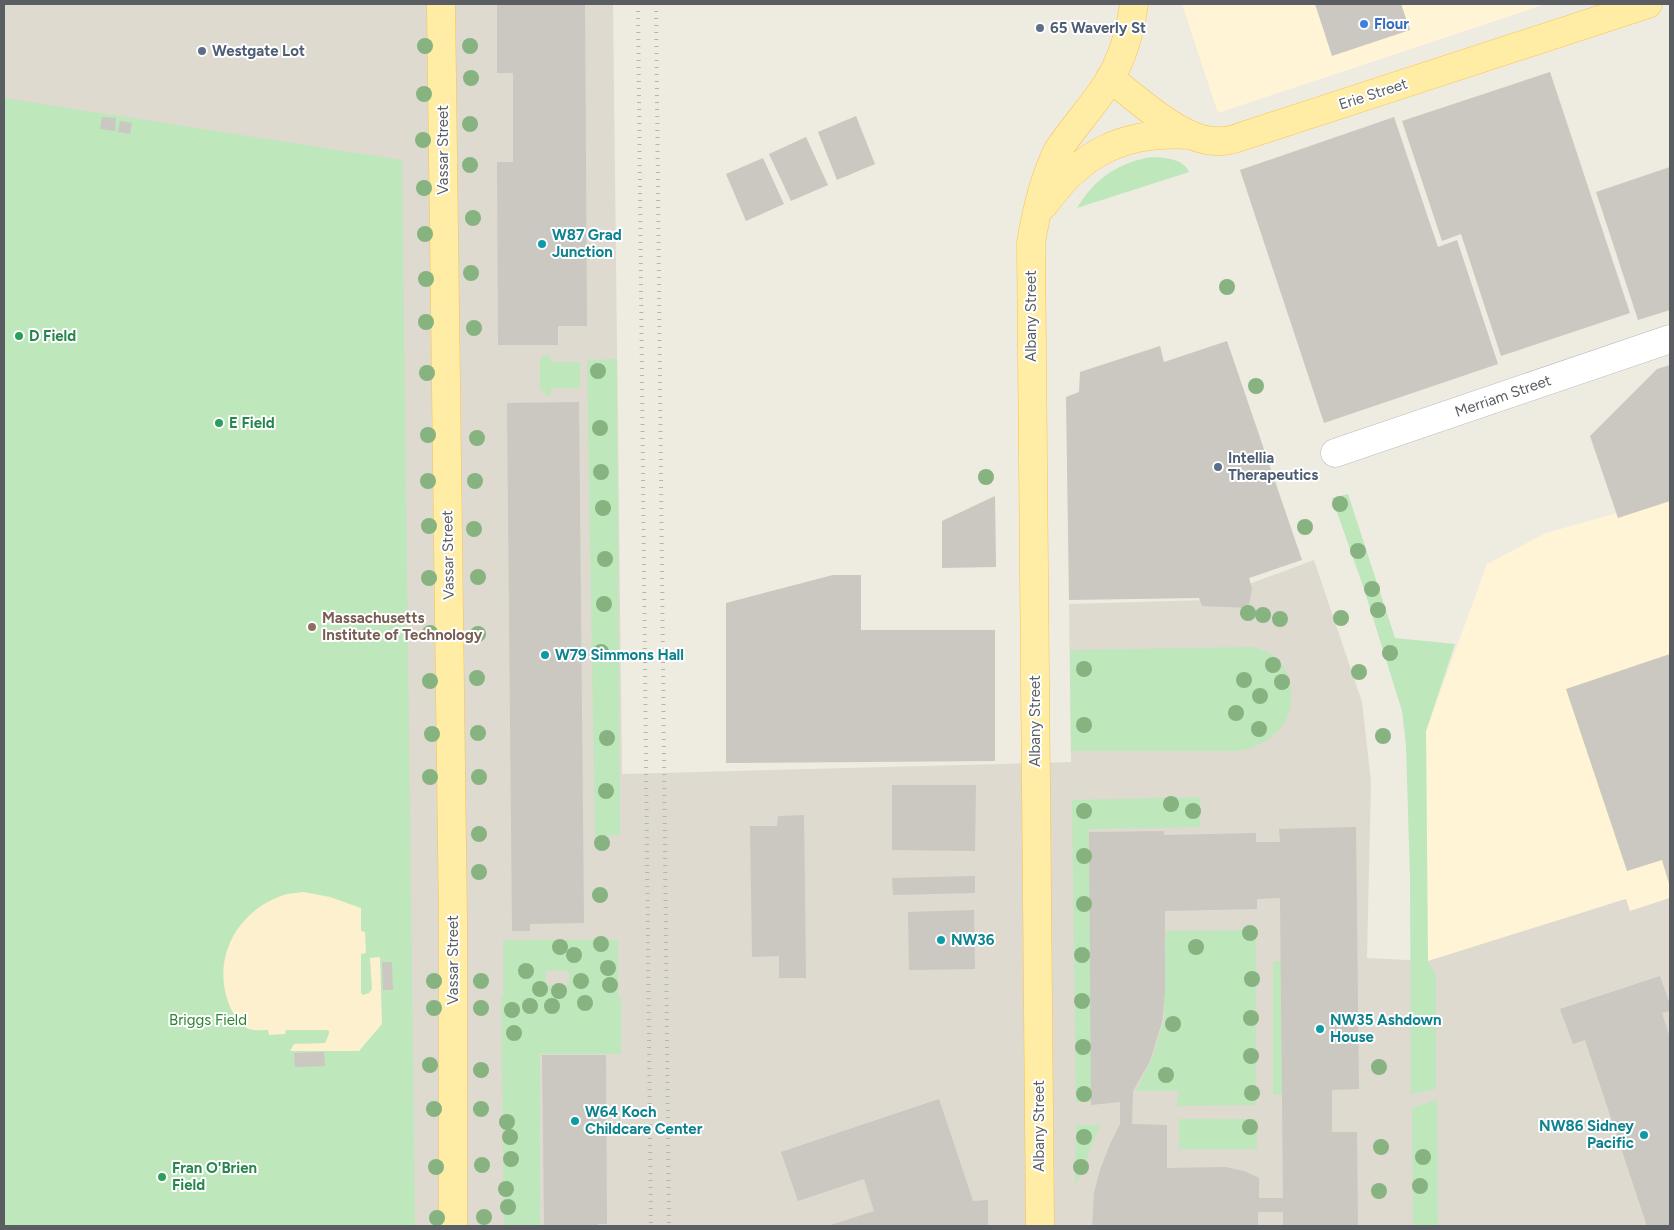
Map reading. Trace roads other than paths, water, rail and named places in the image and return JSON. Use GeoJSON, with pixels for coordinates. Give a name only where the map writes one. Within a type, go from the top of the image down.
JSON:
{"type":"FeatureCollection","features":[{"type":"Feature","properties":{"kind":"main road","name":"Vassar Street"},"geometry":{"type":"LineString","coordinates":[[441,4],[453,922],[453,1226]]}},
{"type":"Feature","properties":{"kind":"main road","name":"Albany Street"},"geometry":{"type":"LineString","coordinates":[[1040,1226],[1031,252],[1037,217],[1049,171],[1058,150],[1099,96],[1110,78],[1128,35],[1134,4]]}},
{"type":"Feature","properties":{"kind":"main road","name":"Erie Street"},"geometry":{"type":"LineString","coordinates":[[1110,78],[1173,126],[1190,135],[1216,142],[1236,138],[1648,4]]}},
{"type":"Feature","properties":{"kind":"main road","name":"Albany Street"},"geometry":{"type":"LineString","coordinates":[[1037,217],[1050,196],[1067,177],[1083,162],[1099,151],[1120,143],[1143,138],[1190,135]]}},
{"type":"Feature","properties":{"kind":"street","name":"Merriam Street"},"geometry":{"type":"LineString","coordinates":[[1335,453],[1670,339]]}},
{"type":"Feature","properties":{"kind":"railway"},"geometry":{"type":"LineString","coordinates":[[638,4],[651,1226]]}},
{"type":"Feature","properties":{"kind":"railway"},"geometry":{"type":"LineString","coordinates":[[656,4],[669,1226]]}},
{"type":"Feature","properties":{"kind":"place","name":"Flour"},"geometry":{"type":"Point","coordinates":[1364,24]}},
{"type":"Feature","properties":{"kind":"place","name":"65 Waverly St"},"geometry":{"type":"Point","coordinates":[1040,28]}},
{"type":"Feature","properties":{"kind":"place","name":"Westgate Lot"},"geometry":{"type":"Point","coordinates":[202,51]}},
{"type":"Feature","properties":{"kind":"place","name":"W87 Grad Junction"},"geometry":{"type":"Point","coordinates":[542,244]}},
{"type":"Feature","properties":{"kind":"place","name":"D Field"},"geometry":{"type":"Point","coordinates":[19,336]}},
{"type":"Feature","properties":{"kind":"place","name":"E Field"},"geometry":{"type":"Point","coordinates":[219,423]}},
{"type":"Feature","properties":{"kind":"place","name":"Intellia Therapeutics"},"geometry":{"type":"Point","coordinates":[1218,467]}},
{"type":"Feature","properties":{"kind":"place","name":"Massachusetts Institute of Technology"},"geometry":{"type":"Point","coordinates":[312,627]}},
{"type":"Feature","properties":{"kind":"place","name":"W79 Simmons Hall"},"geometry":{"type":"Point","coordinates":[545,655]}},
{"type":"Feature","properties":{"kind":"place","name":"NW36"},"geometry":{"type":"Point","coordinates":[941,940]}},
{"type":"Feature","properties":{"kind":"place","name":"NW35 Ashdown House"},"geometry":{"type":"Point","coordinates":[1320,1029]}},
{"type":"Feature","properties":{"kind":"place","name":"W64 Koch Childcare Center"},"geometry":{"type":"Point","coordinates":[575,1121]}},
{"type":"Feature","properties":{"kind":"place","name":"NW86 Sidney Pacific"},"geometry":{"type":"Point","coordinates":[1644,1135]}},
{"type":"Feature","properties":{"kind":"place","name":"Fran O'Brien Field"},"geometry":{"type":"Point","coordinates":[162,1177]}},
{"type":"Feature","properties":{"kind":"park label","name":"Briggs Field"},"geometry":{"type":"Point","coordinates":[208,1020]}}]}
